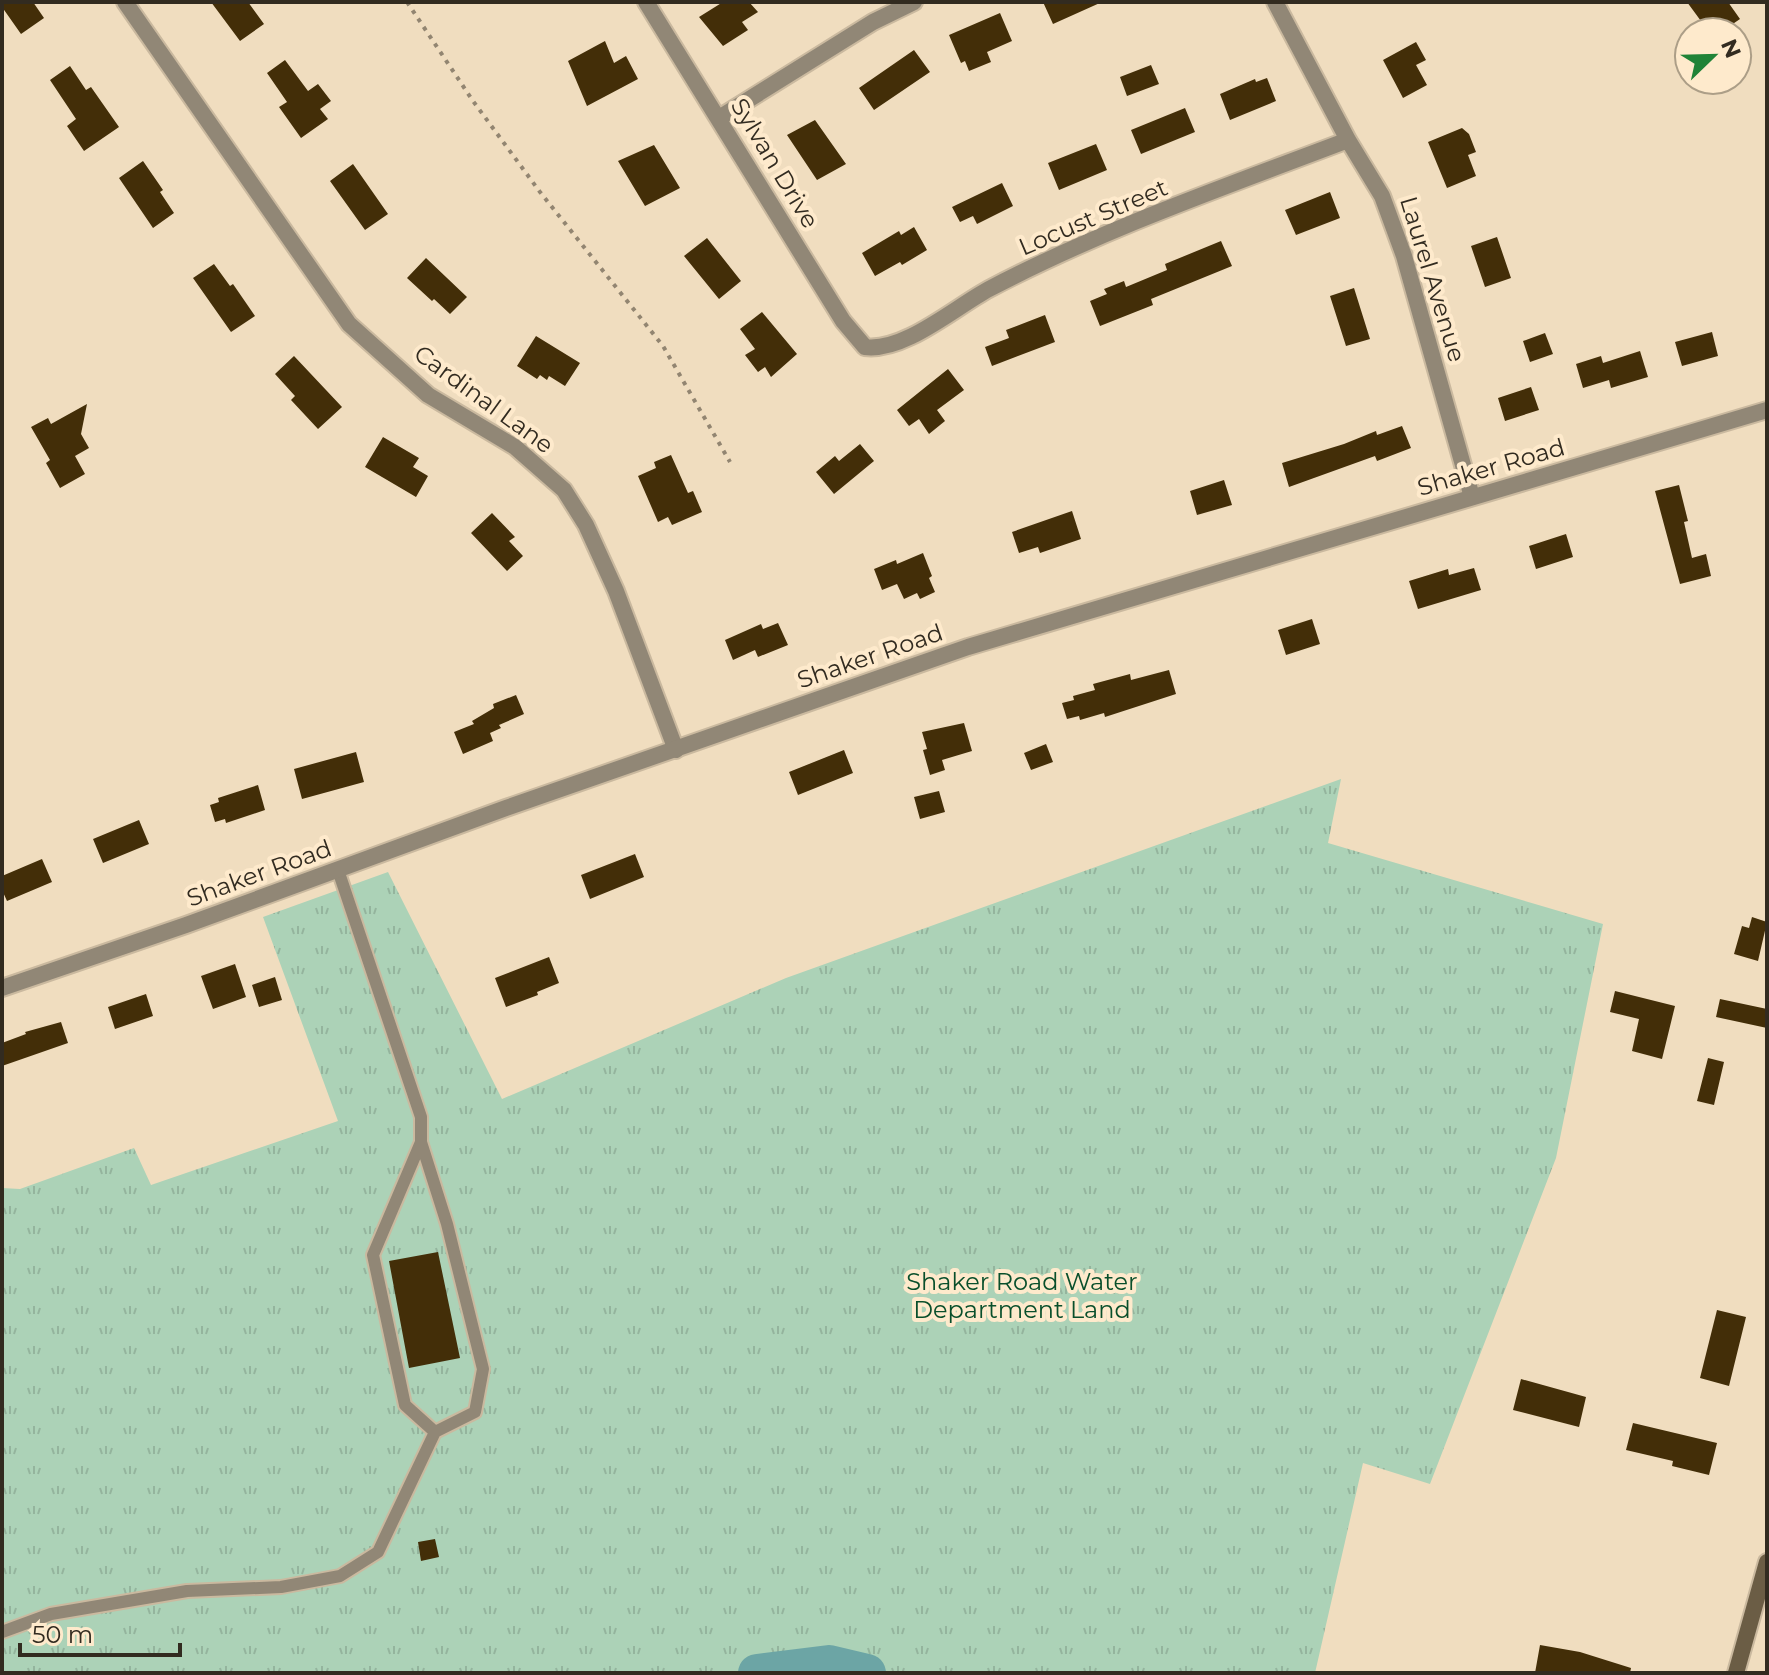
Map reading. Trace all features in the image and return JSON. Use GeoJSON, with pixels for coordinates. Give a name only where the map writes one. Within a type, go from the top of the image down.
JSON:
{"type":"FeatureCollection","features":[{"type":"Feature","properties":{"kind":"main road"},"geometry":{"type":"LineString","coordinates":[[1736,1673],[1767,1562]]}},
{"type":"Feature","properties":{"kind":"street","name":"Cardinal Lane"},"geometry":{"type":"LineString","coordinates":[[125,2],[349,324],[428,395],[515,447],[564,490],[586,525],[616,591],[676,750]]}},
{"type":"Feature","properties":{"kind":"street","name":"Sylvan Drive"},"geometry":{"type":"LineString","coordinates":[[646,2],[843,321],[865,347]]}},
{"type":"Feature","properties":{"kind":"street"},"geometry":{"type":"LineString","coordinates":[[719,118],[873,22],[914,2]]}},
{"type":"Feature","properties":{"kind":"street","name":"Laurel Avenue"},"geometry":{"type":"LineString","coordinates":[[1275,2],[1348,140],[1382,196],[1400,244],[1472,497]]}},
{"type":"Feature","properties":{"kind":"street","name":"Locust Street"},"geometry":{"type":"LineString","coordinates":[[865,347],[879,349],[903,341],[990,289],[1084,244],[1348,140]]}},
{"type":"Feature","properties":{"kind":"street","name":"Shaker Road"},"geometry":{"type":"LineString","coordinates":[[2,988],[968,647],[1767,410]]}},
{"type":"Feature","properties":{"kind":"lane"},"geometry":{"type":"LineString","coordinates":[[2,1632],[51,1614],[187,1591],[281,1587],[340,1576],[378,1552],[435,1432],[475,1412],[483,1369],[447,1224],[421,1142],[421,1117],[338,870]]}},
{"type":"Feature","properties":{"kind":"lane"},"geometry":{"type":"LineString","coordinates":[[421,1142],[373,1255],[405,1405],[435,1432]]}},
{"type":"Feature","properties":{"kind":"path"},"geometry":{"type":"LineString","coordinates":[[407,2],[473,101],[540,192],[663,346],[730,462]]}},
{"type":"Feature","properties":{"kind":"green space","name":"Shaker Road Water Department Land"},"geometry":{"type":"Polygon","coordinates":[[[1341,779],[1328,843],[1603,924],[1556,1158],[1430,1484],[1363,1463],[1315,1673],[2,1673],[2,1188],[20,1189],[134,1148],[151,1185],[338,1121],[263,917],[388,872],[502,1099],[786,978],[1341,779]]]}},
{"type":"Feature","properties":{"kind":"building"},"geometry":{"type":"Polygon","coordinates":[[[2,2],[33,2],[44,18],[21,34],[2,7],[2,2]]]}},
{"type":"Feature","properties":{"kind":"building"},"geometry":{"type":"Polygon","coordinates":[[[211,2],[248,2],[264,24],[240,41],[211,2]]]}},
{"type":"Feature","properties":{"kind":"building"},"geometry":{"type":"Polygon","coordinates":[[[723,2],[749,2],[758,12],[742,22],[748,30],[723,46],[699,17],[723,2]]]}},
{"type":"Feature","properties":{"kind":"building"},"geometry":{"type":"Polygon","coordinates":[[[1043,2],[1102,2],[1053,24],[1043,2]]]}},
{"type":"Feature","properties":{"kind":"building"},"geometry":{"type":"Polygon","coordinates":[[[1687,2],[1728,2],[1738,16],[1697,16],[1687,2]]]}},
{"type":"Feature","properties":{"kind":"building"},"geometry":{"type":"Polygon","coordinates":[[[1000,13],[1012,41],[987,52],[991,62],[969,71],[965,61],[961,63],[949,35],[1000,13]]]}},
{"type":"Feature","properties":{"kind":"building"},"geometry":{"type":"Polygon","coordinates":[[[605,41],[614,63],[626,56],[638,79],[587,106],[568,61],[605,41]]]}},
{"type":"Feature","properties":{"kind":"building"},"geometry":{"type":"Polygon","coordinates":[[[1416,42],[1426,60],[1416,65],[1427,85],[1403,98],[1383,60],[1416,42]]]}},
{"type":"Feature","properties":{"kind":"building"},"geometry":{"type":"Polygon","coordinates":[[[914,50],[930,72],[874,110],[859,88],[914,50]]]}},
{"type":"Feature","properties":{"kind":"building"},"geometry":{"type":"Polygon","coordinates":[[[285,60],[308,91],[318,84],[331,101],[320,109],[328,119],[301,138],[279,107],[287,102],[267,73],[285,60]]]}},
{"type":"Feature","properties":{"kind":"building"},"geometry":{"type":"Polygon","coordinates":[[[1151,65],[1159,84],[1127,96],[1120,77],[1151,65]]]}},
{"type":"Feature","properties":{"kind":"building"},"geometry":{"type":"Polygon","coordinates":[[[70,66],[86,90],[91,87],[119,127],[84,151],[67,126],[76,119],[50,80],[70,66]]]}},
{"type":"Feature","properties":{"kind":"building"},"geometry":{"type":"Polygon","coordinates":[[[1267,78],[1276,101],[1230,120],[1220,94],[1255,79],[1256,82],[1267,78]]]}},
{"type":"Feature","properties":{"kind":"building"},"geometry":{"type":"Polygon","coordinates":[[[1185,108],[1195,132],[1141,154],[1131,130],[1185,108]]]}},
{"type":"Feature","properties":{"kind":"building"},"geometry":{"type":"Polygon","coordinates":[[[815,120],[846,164],[817,180],[787,135],[815,120]]]}},
{"type":"Feature","properties":{"kind":"building"},"geometry":{"type":"Polygon","coordinates":[[[1462,128],[1469,134],[1476,152],[1468,155],[1476,176],[1447,188],[1428,142],[1462,128]]]}},
{"type":"Feature","properties":{"kind":"building"},"geometry":{"type":"Polygon","coordinates":[[[1096,144],[1107,170],[1059,190],[1048,163],[1096,144]]]}},
{"type":"Feature","properties":{"kind":"building"},"geometry":{"type":"Polygon","coordinates":[[[654,145],[680,188],[645,206],[618,161],[654,145]]]}},
{"type":"Feature","properties":{"kind":"building"},"geometry":{"type":"Polygon","coordinates":[[[143,161],[174,213],[153,228],[119,178],[143,161]]]}},
{"type":"Feature","properties":{"kind":"building"},"geometry":{"type":"Polygon","coordinates":[[[353,164],[388,214],[365,230],[330,181],[353,164]]]}},
{"type":"Feature","properties":{"kind":"building"},"geometry":{"type":"Polygon","coordinates":[[[1002,183],[1013,206],[977,224],[973,216],[960,222],[952,207],[1002,183]]]}},
{"type":"Feature","properties":{"kind":"building"},"geometry":{"type":"Polygon","coordinates":[[[1330,192],[1340,218],[1296,235],[1285,210],[1330,192]]]}},
{"type":"Feature","properties":{"kind":"building"},"geometry":{"type":"Polygon","coordinates":[[[914,227],[927,250],[875,276],[862,253],[899,231],[901,235],[914,227]]]}},
{"type":"Feature","properties":{"kind":"building"},"geometry":{"type":"Polygon","coordinates":[[[1497,237],[1511,278],[1485,287],[1471,246],[1497,237]]]}},
{"type":"Feature","properties":{"kind":"building"},"geometry":{"type":"Polygon","coordinates":[[[707,238],[741,281],[719,299],[684,256],[707,238]]]}},
{"type":"Feature","properties":{"kind":"building"},"geometry":{"type":"Polygon","coordinates":[[[1221,241],[1232,266],[1151,299],[1153,305],[1100,326],[1090,301],[1107,294],[1104,289],[1124,281],[1126,287],[1167,270],[1165,264],[1221,241]]]}},
{"type":"Feature","properties":{"kind":"building"},"geometry":{"type":"Polygon","coordinates":[[[426,258],[467,297],[450,314],[407,278],[426,258]]]}},
{"type":"Feature","properties":{"kind":"building"},"geometry":{"type":"Polygon","coordinates":[[[214,264],[230,286],[233,284],[255,316],[231,332],[193,278],[214,264]]]}},
{"type":"Feature","properties":{"kind":"building"},"geometry":{"type":"Polygon","coordinates":[[[1354,288],[1370,339],[1346,346],[1330,296],[1354,288]]]}},
{"type":"Feature","properties":{"kind":"building"},"geometry":{"type":"Polygon","coordinates":[[[762,312],[797,354],[771,377],[765,367],[758,372],[745,355],[755,349],[740,329],[762,312]]]}},
{"type":"Feature","properties":{"kind":"building"},"geometry":{"type":"Polygon","coordinates":[[[1045,315],[1055,342],[992,366],[985,347],[1009,338],[1006,330],[1045,315]]]}},
{"type":"Feature","properties":{"kind":"building"},"geometry":{"type":"Polygon","coordinates":[[[1712,332],[1718,356],[1682,366],[1675,342],[1712,332]]]}},
{"type":"Feature","properties":{"kind":"building"},"geometry":{"type":"Polygon","coordinates":[[[1545,333],[1553,354],[1530,362],[1523,341],[1545,333]]]}},
{"type":"Feature","properties":{"kind":"building"},"geometry":{"type":"Polygon","coordinates":[[[536,336],[580,363],[565,386],[549,376],[547,380],[540,375],[537,379],[517,366],[536,336]]]}},
{"type":"Feature","properties":{"kind":"building"},"geometry":{"type":"Polygon","coordinates":[[[1640,351],[1648,377],[1611,388],[1609,380],[1583,388],[1576,364],[1601,356],[1603,363],[1640,351]]]}},
{"type":"Feature","properties":{"kind":"building"},"geometry":{"type":"Polygon","coordinates":[[[294,356],[342,407],[318,429],[291,400],[295,396],[275,374],[294,356]]]}},
{"type":"Feature","properties":{"kind":"building"},"geometry":{"type":"Polygon","coordinates":[[[948,369],[964,390],[937,410],[945,421],[929,434],[919,419],[909,426],[897,410],[948,369]]]}},
{"type":"Feature","properties":{"kind":"building"},"geometry":{"type":"Polygon","coordinates":[[[1531,387],[1539,410],[1505,421],[1498,398],[1531,387]]]}},
{"type":"Feature","properties":{"kind":"building"},"geometry":{"type":"Polygon","coordinates":[[[87,404],[81,434],[89,448],[75,456],[85,474],[60,488],[46,463],[50,460],[31,427],[48,418],[51,424],[87,404]]]}},
{"type":"Feature","properties":{"kind":"building"},"geometry":{"type":"Polygon","coordinates":[[[1402,426],[1411,448],[1377,461],[1375,456],[1289,487],[1282,463],[1376,431],[1377,435],[1402,426]]]}},
{"type":"Feature","properties":{"kind":"building"},"geometry":{"type":"Polygon","coordinates":[[[383,437],[419,458],[413,467],[428,476],[416,497],[365,467],[383,437]]]}},
{"type":"Feature","properties":{"kind":"building"},"geometry":{"type":"Polygon","coordinates":[[[860,444],[874,461],[834,494],[816,472],[835,456],[839,461],[860,444]]]}},
{"type":"Feature","properties":{"kind":"building"},"geometry":{"type":"Polygon","coordinates":[[[671,455],[688,493],[693,491],[702,512],[672,525],[668,517],[658,522],[638,476],[656,468],[654,462],[671,455]]]}},
{"type":"Feature","properties":{"kind":"building"},"geometry":{"type":"Polygon","coordinates":[[[1224,480],[1232,505],[1197,515],[1190,491],[1224,480]]]}},
{"type":"Feature","properties":{"kind":"building"},"geometry":{"type":"Polygon","coordinates":[[[1679,485],[1688,521],[1684,522],[1692,558],[1706,554],[1711,576],[1680,584],[1655,491],[1679,485]]]}},
{"type":"Feature","properties":{"kind":"building"},"geometry":{"type":"Polygon","coordinates":[[[1072,511],[1081,539],[1040,553],[1038,547],[1019,553],[1012,532],[1072,511]]]}},
{"type":"Feature","properties":{"kind":"building"},"geometry":{"type":"Polygon","coordinates":[[[492,513],[515,537],[509,541],[523,556],[507,571],[471,533],[492,513]]]}},
{"type":"Feature","properties":{"kind":"building"},"geometry":{"type":"Polygon","coordinates":[[[1566,534],[1573,557],[1536,569],[1529,546],[1566,534]]]}},
{"type":"Feature","properties":{"kind":"building"},"geometry":{"type":"Polygon","coordinates":[[[923,553],[935,592],[920,599],[917,593],[904,599],[897,584],[882,590],[874,569],[923,553]]]}},
{"type":"Feature","properties":{"kind":"building"},"geometry":{"type":"Polygon","coordinates":[[[1474,568],[1481,590],[1418,609],[1409,581],[1448,569],[1449,575],[1474,568]]]}},
{"type":"Feature","properties":{"kind":"building"},"geometry":{"type":"Polygon","coordinates":[[[1312,619],[1320,644],[1286,655],[1278,630],[1312,619]]]}},
{"type":"Feature","properties":{"kind":"building"},"geometry":{"type":"Polygon","coordinates":[[[778,623],[788,645],[758,657],[755,650],[733,660],[725,640],[761,624],[763,629],[778,623]]]}},
{"type":"Feature","properties":{"kind":"building"},"geometry":{"type":"Polygon","coordinates":[[[1169,670],[1176,694],[1105,717],[1104,713],[1080,720],[1079,716],[1067,719],[1062,703],[1074,700],[1073,696],[1095,690],[1093,684],[1130,674],[1131,680],[1169,670]]]}},
{"type":"Feature","properties":{"kind":"building"},"geometry":{"type":"Polygon","coordinates":[[[516,695],[524,714],[499,725],[501,728],[490,733],[493,741],[463,754],[454,732],[474,724],[472,721],[494,708],[493,704],[516,695]]]}},
{"type":"Feature","properties":{"kind":"building"},"geometry":{"type":"Polygon","coordinates":[[[964,723],[972,751],[942,760],[945,770],[930,775],[922,732],[964,723]]]}},
{"type":"Feature","properties":{"kind":"building"},"geometry":{"type":"Polygon","coordinates":[[[1046,744],[1053,762],[1031,770],[1024,753],[1046,744]]]}},
{"type":"Feature","properties":{"kind":"building"},"geometry":{"type":"Polygon","coordinates":[[[844,750],[853,773],[798,795],[789,772],[844,750]]]}},
{"type":"Feature","properties":{"kind":"building"},"geometry":{"type":"Polygon","coordinates":[[[356,752],[364,782],[302,799],[294,769],[356,752]]]}},
{"type":"Feature","properties":{"kind":"building"},"geometry":{"type":"Polygon","coordinates":[[[258,785],[265,810],[226,823],[225,819],[215,822],[210,805],[219,802],[218,798],[258,785]]]}},
{"type":"Feature","properties":{"kind":"building"},"geometry":{"type":"Polygon","coordinates":[[[939,791],[945,812],[920,819],[914,797],[939,791]]]}},
{"type":"Feature","properties":{"kind":"building"},"geometry":{"type":"Polygon","coordinates":[[[139,820],[149,844],[103,863],[93,839],[139,820]]]}},
{"type":"Feature","properties":{"kind":"building"},"geometry":{"type":"Polygon","coordinates":[[[635,854],[644,877],[590,899],[581,875],[635,854]]]}},
{"type":"Feature","properties":{"kind":"building"},"geometry":{"type":"Polygon","coordinates":[[[42,859],[52,882],[7,901],[2,890],[2,876],[42,859]]]}},
{"type":"Feature","properties":{"kind":"building"},"geometry":{"type":"Polygon","coordinates":[[[1752,917],[1767,922],[1758,961],[1734,954],[1742,926],[1749,928],[1752,917]]]}},
{"type":"Feature","properties":{"kind":"building"},"geometry":{"type":"Polygon","coordinates":[[[549,957],[559,983],[506,1007],[495,978],[549,957]]]}},
{"type":"Feature","properties":{"kind":"building"},"geometry":{"type":"Polygon","coordinates":[[[235,964],[246,997],[213,1009],[201,976],[235,964]]]}},
{"type":"Feature","properties":{"kind":"building"},"geometry":{"type":"Polygon","coordinates":[[[275,977],[282,1000],[259,1007],[252,985],[275,977]]]}},
{"type":"Feature","properties":{"kind":"building"},"geometry":{"type":"Polygon","coordinates":[[[1615,991],[1675,1006],[1662,1059],[1632,1051],[1639,1019],[1610,1012],[1615,991]]]}},
{"type":"Feature","properties":{"kind":"building"},"geometry":{"type":"Polygon","coordinates":[[[146,994],[153,1016],[115,1029],[108,1007],[146,994]]]}},
{"type":"Feature","properties":{"kind":"building"},"geometry":{"type":"Polygon","coordinates":[[[1720,999],[1767,1009],[1767,1028],[1716,1017],[1720,999]]]}},
{"type":"Feature","properties":{"kind":"building"},"geometry":{"type":"Polygon","coordinates":[[[61,1022],[68,1043],[2,1066],[2,1043],[25,1032],[61,1022]]]}},
{"type":"Feature","properties":{"kind":"building"},"geometry":{"type":"Polygon","coordinates":[[[1708,1058],[1724,1062],[1714,1105],[1697,1101],[1708,1058]]]}},
{"type":"Feature","properties":{"kind":"building"},"geometry":{"type":"Polygon","coordinates":[[[438,1252],[460,1358],[409,1368],[389,1261],[438,1252]]]}},
{"type":"Feature","properties":{"kind":"building"},"geometry":{"type":"Polygon","coordinates":[[[1717,1310],[1746,1317],[1729,1386],[1700,1378],[1717,1310]]]}},
{"type":"Feature","properties":{"kind":"building"},"geometry":{"type":"Polygon","coordinates":[[[1521,1379],[1586,1397],[1579,1427],[1513,1410],[1521,1379]]]}},
{"type":"Feature","properties":{"kind":"building"},"geometry":{"type":"Polygon","coordinates":[[[1633,1423],[1717,1443],[1709,1475],[1672,1466],[1673,1461],[1626,1450],[1633,1423]]]}},
{"type":"Feature","properties":{"kind":"building"},"geometry":{"type":"Polygon","coordinates":[[[435,1539],[439,1557],[421,1561],[418,1542],[435,1539]]]}},
{"type":"Feature","properties":{"kind":"building"},"geometry":{"type":"Polygon","coordinates":[[[1540,1645],[1580,1652],[1631,1668],[1630,1673],[1535,1673],[1540,1645]]]}},
{"type":"Feature","properties":{"kind":"waterway"},"geometry":{"type":"LineString","coordinates":[[757,1673],[829,1664],[867,1673]]}}]}
